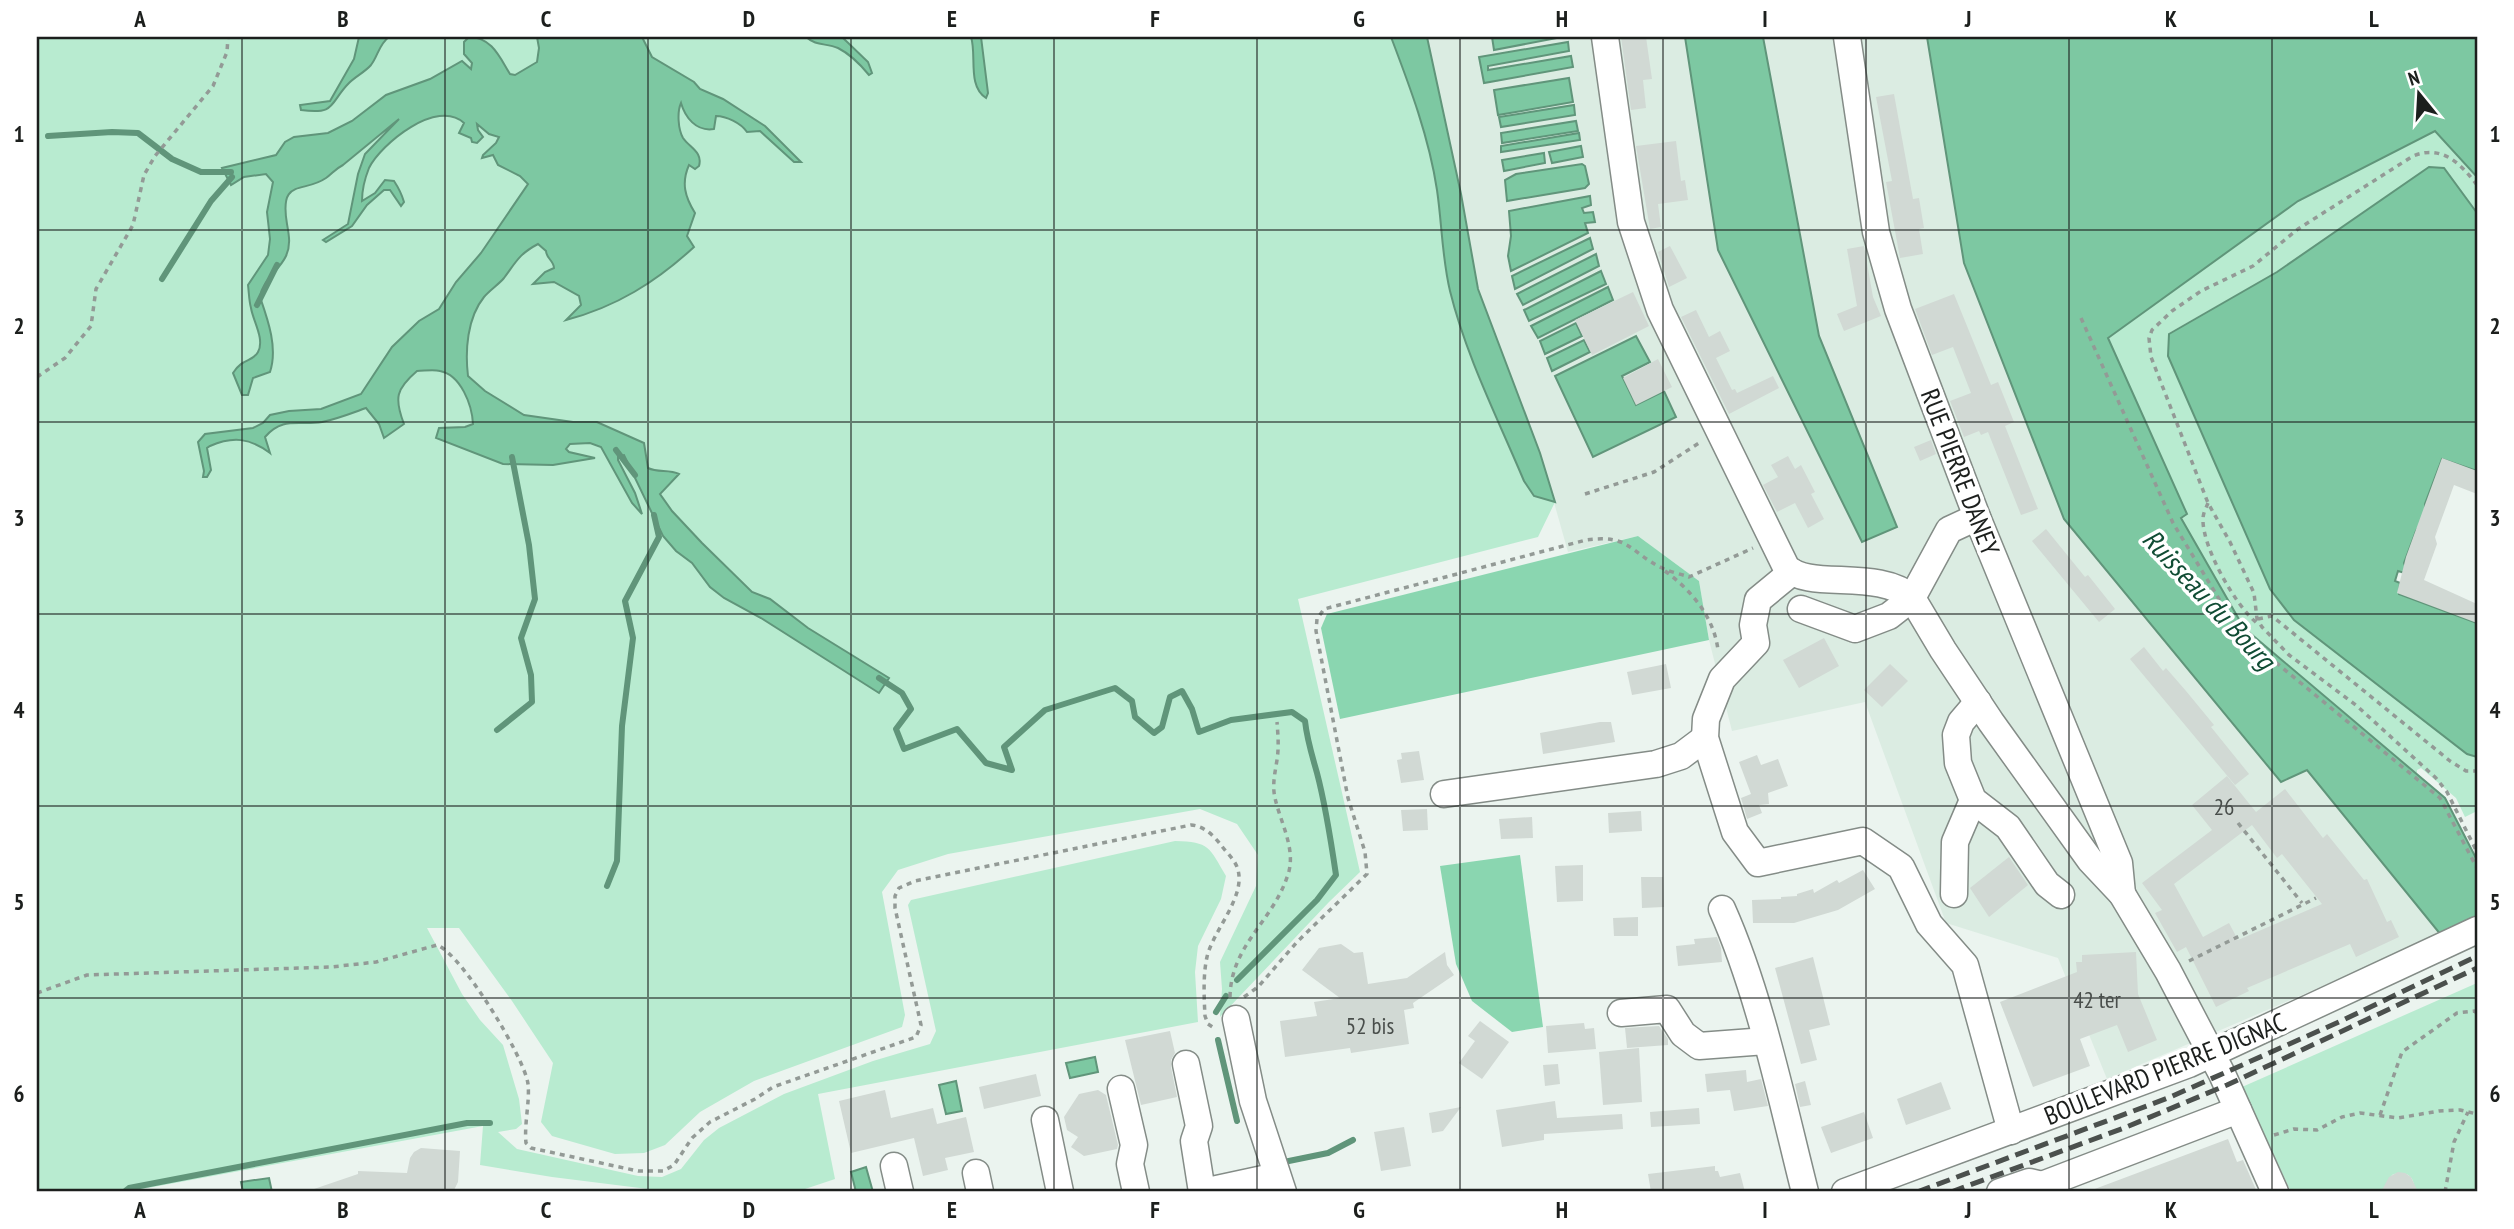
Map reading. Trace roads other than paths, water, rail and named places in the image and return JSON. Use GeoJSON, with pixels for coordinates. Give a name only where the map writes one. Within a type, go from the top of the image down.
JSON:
{"type":"FeatureCollection","features":[{"type":"Feature","properties":{"kind":"street"},"geometry":{"type":"LineString","coordinates":[[1605,37],[1630,222],[1660,310],[1783,561],[1804,575],[1885,583],[1897,587],[1912,598]]}},
{"type":"Feature","properties":{"kind":"street","name":"RUE PIERRE DANEY"},"geometry":{"type":"LineString","coordinates":[[1847,37],[1876,232],[1898,309],[1977,517],[2119,863],[2122,894]]}},
{"type":"Feature","properties":{"kind":"street"},"geometry":{"type":"LineString","coordinates":[[1801,609],[1855,629],[1889,615],[1912,598],[1949,530],[1977,517]]}},
{"type":"Feature","properties":{"kind":"street"},"geometry":{"type":"LineString","coordinates":[[1804,575],[1758,600],[1753,625],[1756,643],[1722,680],[1706,719],[1705,738],[1735,832],[1758,863],[1863,841],[1901,867],[1929,924],[1965,965],[2011,1131]]}},
{"type":"Feature","properties":{"kind":"street","name":"RUE PIERRE DANEY"},"geometry":{"type":"LineString","coordinates":[[1912,598],[1978,702],[2090,860],[2122,894],[2168,971],[2212,1054],[2275,1192]]}},
{"type":"Feature","properties":{"kind":"street"},"geometry":{"type":"LineString","coordinates":[[1978,702],[1961,722],[1956,735],[1958,763],[1973,800],[2008,827],[2047,884],[2061,895]]}},
{"type":"Feature","properties":{"kind":"street"},"geometry":{"type":"LineString","coordinates":[[1444,794],[1656,764],[1681,756],[1705,738]]}},
{"type":"Feature","properties":{"kind":"street"},"geometry":{"type":"LineString","coordinates":[[1954,894],[1955,842],[1973,800]]}},
{"type":"Feature","properties":{"kind":"street"},"geometry":{"type":"LineString","coordinates":[[1723,909],[1766,1041],[1805,1192]]}},
{"type":"Feature","properties":{"kind":"street","name":"BOULEVARD PIERRE DIGNAC"},"geometry":{"type":"LineString","coordinates":[[1846,1192],[2212,1054],[2466,936]]}},
{"type":"Feature","properties":{"kind":"street"},"geometry":{"type":"LineString","coordinates":[[1621,1013],[1667,1009],[1683,1034],[1699,1046],[1766,1041]]}},
{"type":"Feature","properties":{"kind":"street"},"geometry":{"type":"LineString","coordinates":[[1186,1064],[1199,1126],[1195,1141],[1203,1192],[1280,1184],[1253,1101],[1236,1019]]}},
{"type":"Feature","properties":{"kind":"street"},"geometry":{"type":"LineString","coordinates":[[1121,1089],[1133,1144],[1130,1164],[1136,1192]]}},
{"type":"Feature","properties":{"kind":"street"},"geometry":{"type":"LineString","coordinates":[[2000,1192],[2029,1182],[2043,1189],[2238,1110]]}},
{"type":"Feature","properties":{"kind":"street"},"geometry":{"type":"LineString","coordinates":[[1045,1120],[1060,1192]]}},
{"type":"Feature","properties":{"kind":"street"},"geometry":{"type":"LineString","coordinates":[[894,1166],[900,1192]]}},
{"type":"Feature","properties":{"kind":"water"},"geometry":{"type":"Polygon","coordinates":[[[359,37],[389,37],[371,65],[349,83],[331,106],[321,111],[301,110],[300,105],[330,101],[354,59],[359,37]]]}},
{"type":"Feature","properties":{"kind":"water"},"geometry":{"type":"Polygon","coordinates":[[[469,37],[489,44],[510,74],[515,75],[537,62],[537,37],[642,37],[652,57],[694,82],[700,89],[723,99],[765,126],[801,162],[794,162],[760,131],[747,132],[729,119],[716,116],[714,129],[697,126],[688,118],[681,103],[681,134],[698,154],[700,161],[695,169],[689,165],[685,184],[695,213],[687,236],[694,247],[634,292],[602,308],[566,320],[581,305],[579,296],[554,282],[533,284],[545,272],[554,268],[546,251],[538,244],[522,255],[478,305],[468,335],[468,376],[485,391],[524,415],[573,422],[597,422],[644,443],[648,468],[679,474],[660,494],[702,543],[752,592],[770,599],[808,628],[889,678],[879,693],[710,587],[692,563],[676,551],[663,536],[624,455],[618,456],[618,460],[635,493],[642,514],[632,503],[601,447],[590,443],[570,444],[566,449],[595,458],[553,465],[503,464],[436,438],[439,428],[473,424],[464,392],[454,378],[440,371],[417,371],[405,383],[398,401],[404,424],[384,438],[379,424],[366,408],[322,422],[285,424],[278,426],[265,437],[270,453],[241,440],[210,446],[207,448],[211,470],[207,477],[203,477],[198,442],[205,434],[253,428],[263,423],[270,415],[321,409],[361,394],[392,347],[419,321],[439,309],[528,184],[520,176],[498,165],[493,155],[482,158],[499,137],[489,134],[477,124],[483,137],[477,143],[472,142],[471,138],[459,133],[464,123],[453,117],[439,116],[411,127],[397,137],[375,158],[369,168],[362,201],[375,193],[385,180],[394,181],[404,202],[401,206],[390,190],[384,190],[367,205],[352,226],[326,242],[323,240],[348,224],[365,154],[399,119],[326,178],[295,189],[286,199],[288,252],[264,286],[260,297],[271,334],[273,353],[270,372],[253,378],[248,395],[242,395],[233,373],[256,355],[260,347],[248,285],[268,255],[270,239],[267,212],[273,182],[266,174],[244,177],[231,185],[222,168],[276,155],[285,142],[294,137],[328,133],[352,121],[386,95],[430,79],[462,61],[471,69],[472,63],[464,54],[464,42],[469,37]]]}},
{"type":"Feature","properties":{"kind":"water"},"geometry":{"type":"Polygon","coordinates":[[[806,37],[842,37],[868,62],[872,73],[869,75],[847,53],[838,48],[814,42],[806,37]]]}},
{"type":"Feature","properties":{"kind":"water"},"geometry":{"type":"Polygon","coordinates":[[[971,37],[981,37],[988,93],[986,98],[980,93],[974,78],[971,37]]]}},
{"type":"Feature","properties":{"kind":"water"},"geometry":{"type":"Polygon","coordinates":[[[1391,37],[1427,37],[1461,194],[1478,289],[1540,453],[1555,502],[1534,496],[1524,481],[1465,339],[1447,279],[1437,190],[1429,151],[1412,93],[1391,37]]]}},
{"type":"Feature","properties":{"kind":"water"},"geometry":{"type":"Polygon","coordinates":[[[1492,37],[1562,37],[1494,50],[1492,37]]]}},
{"type":"Feature","properties":{"kind":"water"},"geometry":{"type":"Polygon","coordinates":[[[1685,37],[1763,37],[1819,336],[1897,527],[1862,542],[1718,250],[1685,37]]]}},
{"type":"Feature","properties":{"kind":"water","name":"Ruisseau du Bourg"},"geometry":{"type":"Polygon","coordinates":[[[1927,37],[2477,37],[2477,177],[2435,131],[2298,201],[2108,338],[2187,514],[2181,518],[2244,628],[2445,798],[2477,860],[2477,919],[2441,935],[2307,770],[2281,782],[2064,519],[1964,263],[1927,37]]]}},
{"type":"Feature","properties":{"kind":"water"},"geometry":{"type":"Polygon","coordinates":[[[1568,42],[1569,51],[1488,66],[1488,70],[1571,56],[1573,67],[1484,83],[1479,57],[1568,42]]]}},
{"type":"Feature","properties":{"kind":"water"},"geometry":{"type":"Polygon","coordinates":[[[1569,78],[1573,102],[1498,115],[1494,90],[1569,78]]]}},
{"type":"Feature","properties":{"kind":"water"},"geometry":{"type":"Polygon","coordinates":[[[1574,105],[1575,115],[1501,127],[1499,117],[1574,105]]]}},
{"type":"Feature","properties":{"kind":"water"},"geometry":{"type":"Polygon","coordinates":[[[1576,121],[1578,131],[1502,143],[1501,133],[1576,121]]]}},
{"type":"Feature","properties":{"kind":"water"},"geometry":{"type":"Polygon","coordinates":[[[1579,133],[1580,140],[1501,152],[1501,146],[1579,133]]]}},
{"type":"Feature","properties":{"kind":"water"},"geometry":{"type":"Polygon","coordinates":[[[1581,146],[1583,157],[1552,163],[1549,152],[1581,146]]]}},
{"type":"Feature","properties":{"kind":"water"},"geometry":{"type":"Polygon","coordinates":[[[1544,153],[1545,163],[1504,171],[1502,160],[1544,153]]]}},
{"type":"Feature","properties":{"kind":"water"},"geometry":{"type":"Polygon","coordinates":[[[1582,164],[1585,166],[1589,184],[1585,188],[1507,201],[1505,180],[1516,174],[1582,164]]]}},
{"type":"Feature","properties":{"kind":"water"},"geometry":{"type":"Polygon","coordinates":[[[2429,167],[2444,168],[2477,213],[2477,471],[2442,459],[2425,504],[2426,516],[2416,531],[2404,563],[2408,574],[2398,571],[2395,581],[2400,583],[2399,594],[2477,623],[2477,757],[2467,754],[2294,620],[2270,589],[2168,356],[2169,334],[2277,272],[2429,167]]]}},
{"type":"Feature","properties":{"kind":"water"},"geometry":{"type":"Polygon","coordinates":[[[1590,196],[1591,205],[1582,208],[1584,213],[1593,212],[1595,222],[1585,223],[1588,233],[1511,271],[1508,256],[1511,236],[1509,211],[1590,196]]]}},
{"type":"Feature","properties":{"kind":"water"},"geometry":{"type":"Polygon","coordinates":[[[1590,238],[1593,249],[1515,289],[1512,276],[1590,238]]]}},
{"type":"Feature","properties":{"kind":"water"},"geometry":{"type":"Polygon","coordinates":[[[1596,254],[1599,266],[1523,305],[1517,294],[1596,254]]]}},
{"type":"Feature","properties":{"kind":"water"},"geometry":{"type":"Polygon","coordinates":[[[1601,271],[1606,284],[1529,321],[1524,310],[1601,271]]]}},
{"type":"Feature","properties":{"kind":"water"},"geometry":{"type":"Polygon","coordinates":[[[1608,287],[1613,300],[1538,338],[1531,326],[1608,287]]]}},
{"type":"Feature","properties":{"kind":"water"},"geometry":{"type":"Polygon","coordinates":[[[1576,323],[1582,336],[1545,354],[1540,341],[1576,323]]]}},
{"type":"Feature","properties":{"kind":"water"},"geometry":{"type":"Polygon","coordinates":[[[1636,336],[1650,362],[1622,376],[1636,405],[1664,391],[1676,417],[1593,457],[1555,376],[1636,336]]]}},
{"type":"Feature","properties":{"kind":"water"},"geometry":{"type":"Polygon","coordinates":[[[1584,340],[1590,352],[1552,371],[1547,358],[1584,340]]]}},
{"type":"Feature","properties":{"kind":"water"},"geometry":{"type":"Polygon","coordinates":[[[1095,1057],[1098,1072],[1070,1078],[1066,1063],[1095,1057]]]}},
{"type":"Feature","properties":{"kind":"water"},"geometry":{"type":"Polygon","coordinates":[[[956,1081],[962,1111],[946,1114],[939,1085],[956,1081]]]}},
{"type":"Feature","properties":{"kind":"water"},"geometry":{"type":"Polygon","coordinates":[[[866,1167],[873,1192],[856,1192],[851,1172],[866,1167]]]}},
{"type":"Feature","properties":{"kind":"water"},"geometry":{"type":"Polygon","coordinates":[[[269,1178],[272,1192],[243,1192],[241,1182],[269,1178]]]}},
{"type":"Feature","properties":{"kind":"waterway"},"geometry":{"type":"LineString","coordinates":[[48,136],[138,133],[172,159],[201,172],[231,172]]}},
{"type":"Feature","properties":{"kind":"waterway"},"geometry":{"type":"LineString","coordinates":[[162,279],[211,201],[232,177]]}},
{"type":"Feature","properties":{"kind":"waterway"},"geometry":{"type":"LineString","coordinates":[[257,305],[277,265]]}},
{"type":"Feature","properties":{"kind":"waterway"},"geometry":{"type":"LineString","coordinates":[[616,450],[635,475]]}},
{"type":"Feature","properties":{"kind":"waterway"},"geometry":{"type":"LineString","coordinates":[[497,730],[532,702],[531,675],[521,638],[535,599],[529,545],[512,457]]}},
{"type":"Feature","properties":{"kind":"waterway"},"geometry":{"type":"LineString","coordinates":[[607,886],[617,861],[622,726],[633,638],[625,601],[659,537],[654,515]]}},
{"type":"Feature","properties":{"kind":"waterway"},"geometry":{"type":"LineString","coordinates":[[879,678],[902,693],[911,709],[896,729],[904,749],[957,729],[986,763],[1012,770],[1004,747],[1045,710],[1115,688],[1132,701],[1135,717],[1154,733],[1162,727],[1170,697],[1182,691],[1192,709],[1199,732],[1231,720],[1292,712],[1305,721],[1326,811],[1336,875],[1317,900],[1237,980]]}},
{"type":"Feature","properties":{"kind":"waterway"},"geometry":{"type":"LineString","coordinates":[[1216,1012],[1226,996]]}},
{"type":"Feature","properties":{"kind":"waterway"},"geometry":{"type":"LineString","coordinates":[[1218,1040],[1237,1121]]}},
{"type":"Feature","properties":{"kind":"waterway"},"geometry":{"type":"LineString","coordinates":[[124,1192],[129,1188],[467,1123],[490,1123]]}},
{"type":"Feature","properties":{"kind":"waterway"},"geometry":{"type":"LineString","coordinates":[[1279,1163],[1328,1153],[1353,1140]]}},
{"type":"Feature","properties":{"kind":"railway"},"geometry":{"type":"LineString","coordinates":[[1917,1192],[2168,1098],[2341,1021],[2477,956]]}},
{"type":"Feature","properties":{"kind":"railway"},"geometry":{"type":"LineString","coordinates":[[1951,1192],[2124,1128],[2227,1085],[2477,968]]}}]}
